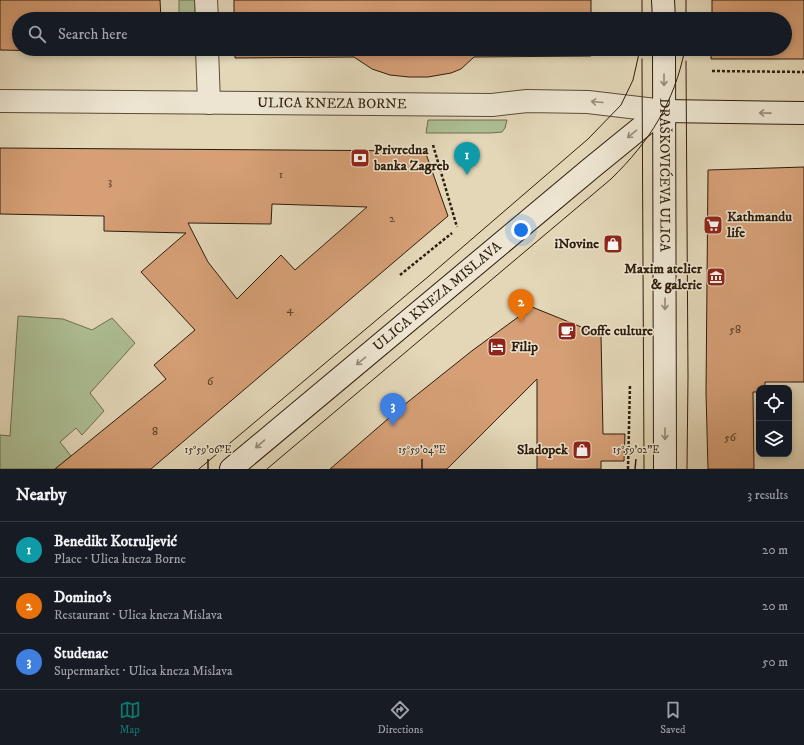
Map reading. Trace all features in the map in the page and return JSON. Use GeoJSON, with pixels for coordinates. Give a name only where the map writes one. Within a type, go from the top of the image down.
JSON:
{"type":"FeatureCollection","features":[{"type":"Feature","properties":{"kind":"street"},"geometry":{"type":"LineString","coordinates":[[206,0],[207,12]]}},
{"type":"Feature","properties":{"kind":"street"},"geometry":{"type":"LineString","coordinates":[[663,0],[664,12]]}},
{"type":"Feature","properties":{"kind":"street"},"geometry":{"type":"LineString","coordinates":[[207,56],[209,103]]}},
{"type":"Feature","properties":{"kind":"street","name":"DRAŠKOVIĆEVA ULICA"},"geometry":{"type":"LineString","coordinates":[[664,56],[665,469]]}},
{"type":"Feature","properties":{"kind":"street","name":"ULICA KNEZA BORNE"},"geometry":{"type":"LineString","coordinates":[[0,101],[492,105],[528,101],[588,102],[664,111],[804,114]]}},
{"type":"Feature","properties":{"kind":"street","name":"ULICA KNEZA MISLAVA"},"geometry":{"type":"LineString","coordinates":[[231,469],[585,173],[644,125],[664,111]]}},
{"type":"Feature","properties":{"kind":"path"},"geometry":{"type":"LineString","coordinates":[[712,71],[804,72]]}},
{"type":"Feature","properties":{"kind":"path"},"geometry":{"type":"LineString","coordinates":[[433,145],[457,227]]}},
{"type":"Feature","properties":{"kind":"path"},"geometry":{"type":"LineString","coordinates":[[400,275],[452,232]]}},
{"type":"Feature","properties":{"kind":"path"},"geometry":{"type":"LineString","coordinates":[[628,469],[630,384]]}},
{"type":"Feature","properties":{"kind":"green space"},"geometry":{"type":"Polygon","coordinates":[[[179,0],[195,0],[195,12],[179,12],[179,0]]]}},
{"type":"Feature","properties":{"kind":"green space"},"geometry":{"type":"Polygon","coordinates":[[[428,120],[507,120],[505,128],[502,132],[426,133],[428,120]]]}},
{"type":"Feature","properties":{"kind":"green space"},"geometry":{"type":"Polygon","coordinates":[[[18,316],[63,319],[92,330],[112,318],[135,343],[90,393],[104,411],[82,435],[76,428],[60,442],[71,456],[55,469],[0,469],[0,435],[10,436],[18,316]]]}},
{"type":"Feature","properties":{"kind":"building"},"geometry":{"type":"Polygon","coordinates":[[[0,0],[160,0],[161,12],[12,12],[12,50],[0,50],[0,0]]]}},
{"type":"Feature","properties":{"kind":"building"},"geometry":{"type":"Polygon","coordinates":[[[234,0],[591,0],[591,12],[234,12],[234,0]]]}},
{"type":"Feature","properties":{"kind":"building"},"geometry":{"type":"Polygon","coordinates":[[[712,0],[804,0],[804,59],[711,59],[711,56],[792,56],[792,12],[712,12],[712,0]]]}},
{"type":"Feature","properties":{"kind":"building"},"geometry":{"type":"Polygon","coordinates":[[[235,56],[591,56],[474,57],[461,69],[451,73],[428,77],[390,75],[372,69],[354,57],[235,58],[235,56]]]}},
{"type":"Feature","properties":{"kind":"building"},"geometry":{"type":"Polygon","coordinates":[[[0,148],[425,151],[448,216],[151,469],[55,469],[166,379],[154,365],[195,330],[141,272],[186,233],[104,231],[104,216],[0,214],[0,148]],[[272,204],[271,224],[188,223],[208,262],[237,299],[281,255],[295,270],[367,207],[272,204]]]}},
{"type":"Feature","properties":{"kind":"building"},"geometry":{"type":"Polygon","coordinates":[[[804,167],[804,382],[765,382],[765,385],[756,385],[756,392],[753,392],[754,469],[708,469],[706,393],[708,170],[804,167]]]}},
{"type":"Feature","properties":{"kind":"building"},"geometry":{"type":"Polygon","coordinates":[[[532,307],[601,335],[603,434],[625,434],[624,461],[601,461],[601,469],[537,469],[537,379],[447,469],[330,469],[404,405],[473,350],[532,307]]]}},
{"type":"Feature","properties":{"kind":"tram line"},"geometry":{"type":"LineString","coordinates":[[642,0],[642,12]]}},
{"type":"Feature","properties":{"kind":"tram line"},"geometry":{"type":"LineString","coordinates":[[686,0],[686,12]]}},
{"type":"Feature","properties":{"kind":"tram line"},"geometry":{"type":"LineString","coordinates":[[199,469],[429,276],[588,139],[621,105],[633,80],[638,56]]}},
{"type":"Feature","properties":{"kind":"tram line"},"geometry":{"type":"LineString","coordinates":[[267,469],[611,179],[625,165],[649,135],[658,120],[674,87],[683,56]]}},
{"type":"Feature","properties":{"kind":"tram line"},"geometry":{"type":"LineString","coordinates":[[642,59],[644,469]]}},
{"type":"Feature","properties":{"kind":"tram line"},"geometry":{"type":"LineString","coordinates":[[686,61],[688,377],[687,469]]}},
{"type":"Feature","properties":{"kind":"place","name":"Privredna banka Zagreb"},"geometry":{"type":"Point","coordinates":[360,158]}},
{"type":"Feature","properties":{"kind":"place","name":"Benedikt Kotruljević"},"geometry":{"type":"Point","coordinates":[467,175]}},
{"type":"Feature","properties":{"kind":"place","name":"Kathmandu life"},"geometry":{"type":"Point","coordinates":[713,225]}},
{"type":"Feature","properties":{"kind":"place","name":"iNovine"},"geometry":{"type":"Point","coordinates":[613,244]}},
{"type":"Feature","properties":{"kind":"place","name":"Maxim atelier & galerie"},"geometry":{"type":"Point","coordinates":[716,277]}},
{"type":"Feature","properties":{"kind":"place","name":"Domino's"},"geometry":{"type":"Point","coordinates":[521,322]}},
{"type":"Feature","properties":{"kind":"place","name":"Coffe culture"},"geometry":{"type":"Point","coordinates":[567,331]}},
{"type":"Feature","properties":{"kind":"place","name":"Filip"},"geometry":{"type":"Point","coordinates":[497,347]}},
{"type":"Feature","properties":{"kind":"place","name":"Studenac"},"geometry":{"type":"Point","coordinates":[393,426]}},
{"type":"Feature","properties":{"kind":"place","name":"Sladopek"},"geometry":{"type":"Point","coordinates":[582,450]}}]}
